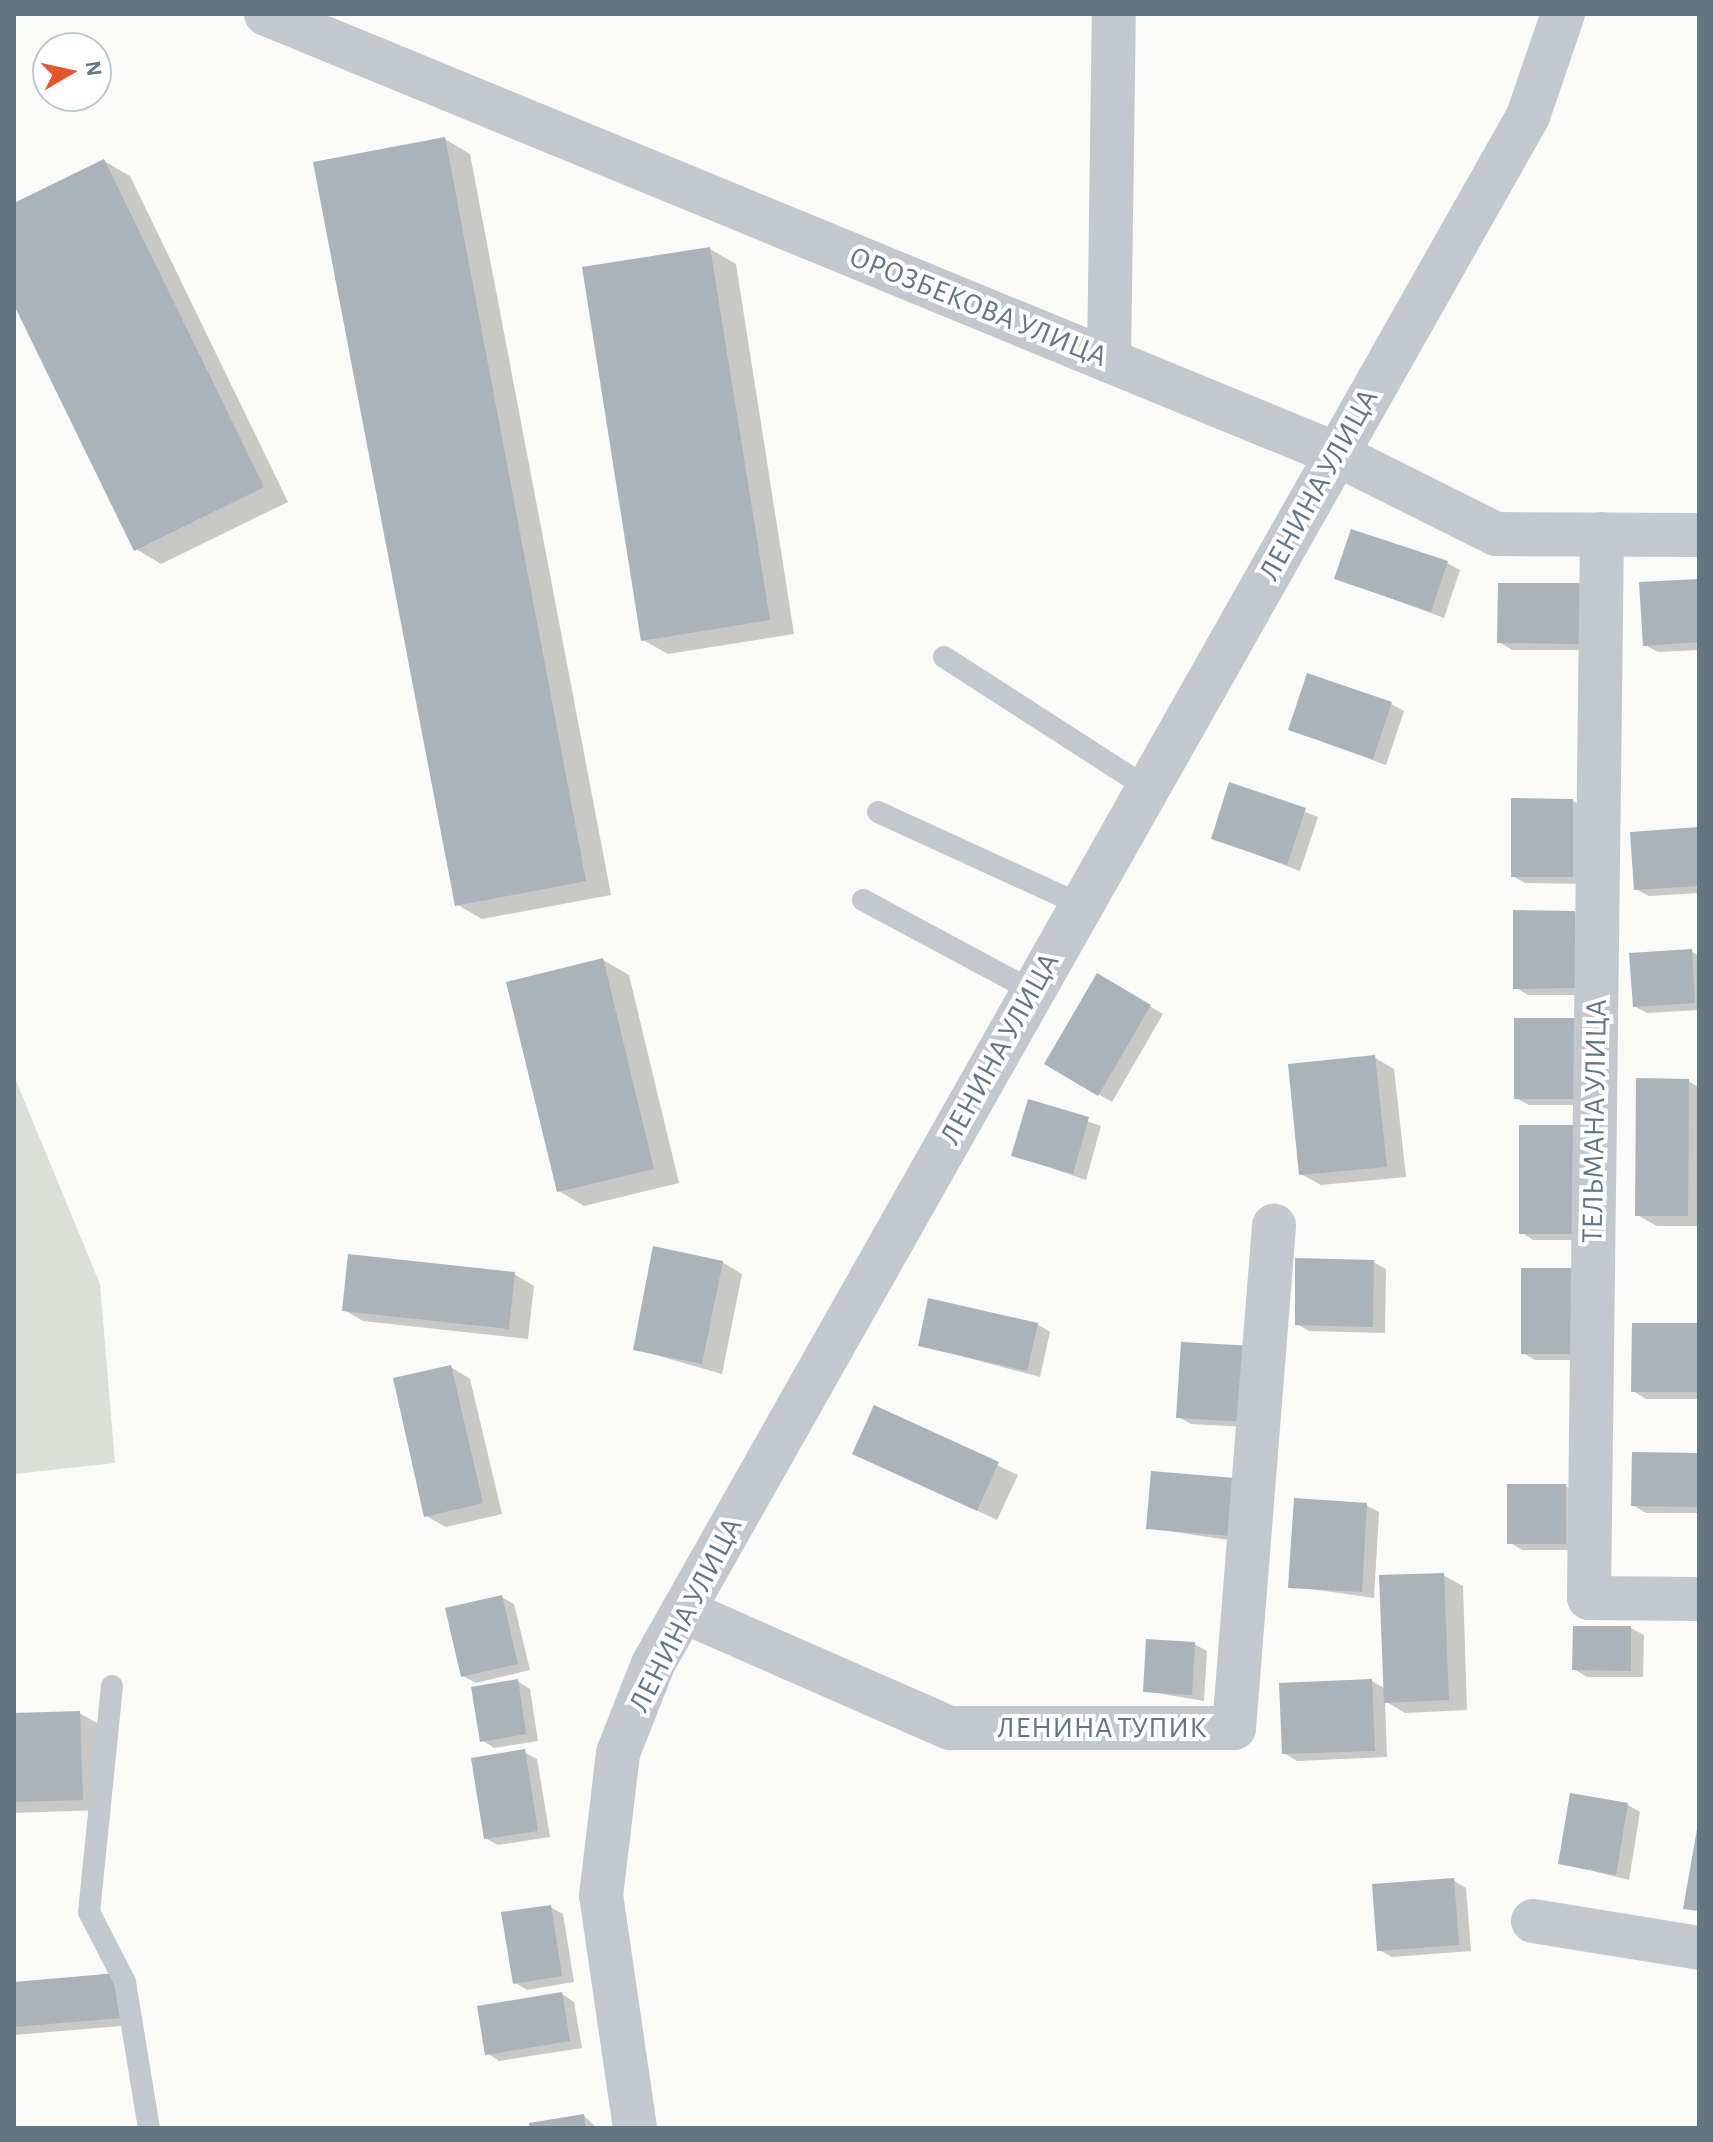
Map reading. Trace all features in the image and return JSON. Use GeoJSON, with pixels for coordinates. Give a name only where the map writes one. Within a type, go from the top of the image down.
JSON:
{"type":"FeatureCollection","features":[{"type":"Feature","properties":{"kind":"street","name":"ОРОЗБЕКОВА УЛИЦА"},"geometry":{"type":"LineString","coordinates":[[266,14],[1336,454],[1496,534],[1699,535]]}},
{"type":"Feature","properties":{"kind":"street"},"geometry":{"type":"LineString","coordinates":[[1109,361],[1114,14]]}},
{"type":"Feature","properties":{"kind":"street","name":"ЛЕНИНА УЛИЦА"},"geometry":{"type":"LineString","coordinates":[[635,2128],[601,1896],[618,1753],[683,1611],[1528,116],[1563,14]]}},
{"type":"Feature","properties":{"kind":"street","name":"ТЕЛЬМАНА УЛИЦА"},"geometry":{"type":"LineString","coordinates":[[1602,534],[1589,1598],[1699,1599]]}},
{"type":"Feature","properties":{"kind":"street","name":"ЛЕНИНА ТУПИК"},"geometry":{"type":"LineString","coordinates":[[683,1611],[950,1728],[1234,1728],[1274,1226]]}},
{"type":"Feature","properties":{"kind":"street"},"geometry":{"type":"LineString","coordinates":[[1533,1921],[1699,1948]]}},
{"type":"Feature","properties":{"kind":"lane"},"geometry":{"type":"LineString","coordinates":[[944,657],[1147,788]]}},
{"type":"Feature","properties":{"kind":"lane"},"geometry":{"type":"LineString","coordinates":[[878,812],[1081,905]]}},
{"type":"Feature","properties":{"kind":"lane"},"geometry":{"type":"LineString","coordinates":[[863,900],[1033,991]]}},
{"type":"Feature","properties":{"kind":"lane"},"geometry":{"type":"LineString","coordinates":[[112,1686],[89,1912],[125,1982],[149,2128]]}},
{"type":"Feature","properties":{"kind":"shaded area"},"geometry":{"type":"Polygon","coordinates":[[[14,1076],[100,1284],[115,1463],[14,1474],[14,1076]]]}},
{"type":"Feature","properties":{"kind":"building"},"geometry":{"type":"Polygon","coordinates":[[[445,137],[586,881],[455,906],[313,162],[445,137]]]}},
{"type":"Feature","properties":{"kind":"building"},"geometry":{"type":"Polygon","coordinates":[[[104,159],[264,487],[134,551],[14,305],[14,203],[104,159]]]}},
{"type":"Feature","properties":{"kind":"building"},"geometry":{"type":"Polygon","coordinates":[[[710,247],[770,620],[641,641],[582,267],[710,247]]]}},
{"type":"Feature","properties":{"kind":"building"},"geometry":{"type":"Polygon","coordinates":[[[1351,529],[1448,561],[1431,612],[1334,579],[1351,529]]]}},
{"type":"Feature","properties":{"kind":"building"},"geometry":{"type":"Polygon","coordinates":[[[1699,579],[1699,642],[1643,646],[1639,582],[1699,579]]]}},
{"type":"Feature","properties":{"kind":"building"},"geometry":{"type":"Polygon","coordinates":[[[1498,583],[1581,583],[1580,644],[1497,643],[1498,583]]]}},
{"type":"Feature","properties":{"kind":"building"},"geometry":{"type":"Polygon","coordinates":[[[1307,673],[1392,702],[1373,759],[1288,730],[1307,673]]]}},
{"type":"Feature","properties":{"kind":"building"},"geometry":{"type":"Polygon","coordinates":[[[1229,782],[1306,808],[1287,865],[1211,839],[1229,782]]]}},
{"type":"Feature","properties":{"kind":"building"},"geometry":{"type":"Polygon","coordinates":[[[1511,798],[1573,799],[1573,877],[1511,877],[1511,798]]]}},
{"type":"Feature","properties":{"kind":"building"},"geometry":{"type":"Polygon","coordinates":[[[1699,827],[1699,886],[1634,890],[1630,832],[1699,827]]]}},
{"type":"Feature","properties":{"kind":"building"},"geometry":{"type":"Polygon","coordinates":[[[1513,910],[1575,911],[1575,988],[1513,989],[1513,910]]]}},
{"type":"Feature","properties":{"kind":"building"},"geometry":{"type":"Polygon","coordinates":[[[1692,949],[1695,1003],[1633,1007],[1629,953],[1692,949]]]}},
{"type":"Feature","properties":{"kind":"building"},"geometry":{"type":"Polygon","coordinates":[[[603,958],[654,1169],[557,1192],[506,982],[603,958]]]}},
{"type":"Feature","properties":{"kind":"building"},"geometry":{"type":"Polygon","coordinates":[[[1097,973],[1151,1005],[1098,1096],[1044,1064],[1097,973]]]}},
{"type":"Feature","properties":{"kind":"building"},"geometry":{"type":"Polygon","coordinates":[[[1514,1018],[1578,1018],[1578,1099],[1514,1099],[1514,1018]]]}},
{"type":"Feature","properties":{"kind":"building"},"geometry":{"type":"Polygon","coordinates":[[[1375,1055],[1387,1167],[1299,1175],[1288,1064],[1375,1055]]]}},
{"type":"Feature","properties":{"kind":"building"},"geometry":{"type":"Polygon","coordinates":[[[1636,1078],[1689,1079],[1688,1216],[1635,1216],[1636,1078]]]}},
{"type":"Feature","properties":{"kind":"building"},"geometry":{"type":"Polygon","coordinates":[[[1028,1099],[1089,1117],[1073,1174],[1011,1156],[1028,1099]]]}},
{"type":"Feature","properties":{"kind":"building"},"geometry":{"type":"Polygon","coordinates":[[[1519,1125],[1574,1125],[1574,1234],[1519,1234],[1519,1125]]]}},
{"type":"Feature","properties":{"kind":"building"},"geometry":{"type":"Polygon","coordinates":[[[653,1246],[723,1261],[702,1364],[633,1350],[653,1246]]]}},
{"type":"Feature","properties":{"kind":"building"},"geometry":{"type":"Polygon","coordinates":[[[348,1254],[515,1272],[509,1329],[342,1311],[348,1254]]]}},
{"type":"Feature","properties":{"kind":"building"},"geometry":{"type":"Polygon","coordinates":[[[1295,1258],[1374,1260],[1373,1327],[1295,1325],[1295,1258]]]}},
{"type":"Feature","properties":{"kind":"building"},"geometry":{"type":"Polygon","coordinates":[[[1521,1268],[1575,1268],[1574,1354],[1521,1354],[1521,1268]]]}},
{"type":"Feature","properties":{"kind":"building"},"geometry":{"type":"Polygon","coordinates":[[[928,1298],[1038,1323],[1027,1371],[918,1346],[928,1298]]]}},
{"type":"Feature","properties":{"kind":"building"},"geometry":{"type":"Polygon","coordinates":[[[1632,1323],[1699,1323],[1699,1392],[1631,1392],[1632,1323]]]}},
{"type":"Feature","properties":{"kind":"building"},"geometry":{"type":"Polygon","coordinates":[[[1181,1342],[1255,1346],[1251,1422],[1176,1418],[1181,1342]]]}},
{"type":"Feature","properties":{"kind":"building"},"geometry":{"type":"Polygon","coordinates":[[[451,1365],[483,1503],[424,1517],[393,1378],[451,1365]]]}},
{"type":"Feature","properties":{"kind":"building"},"geometry":{"type":"Polygon","coordinates":[[[874,1405],[999,1462],[977,1511],[852,1454],[874,1405]]]}},
{"type":"Feature","properties":{"kind":"building"},"geometry":{"type":"Polygon","coordinates":[[[1632,1452],[1699,1453],[1699,1507],[1631,1506],[1632,1452]]]}},
{"type":"Feature","properties":{"kind":"building"},"geometry":{"type":"Polygon","coordinates":[[[1151,1471],[1235,1478],[1230,1536],[1146,1529],[1151,1471]]]}},
{"type":"Feature","properties":{"kind":"building"},"geometry":{"type":"Polygon","coordinates":[[[1507,1484],[1566,1484],[1566,1544],[1507,1544],[1507,1484]]]}},
{"type":"Feature","properties":{"kind":"building"},"geometry":{"type":"Polygon","coordinates":[[[1294,1498],[1367,1503],[1362,1592],[1288,1588],[1294,1498]]]}},
{"type":"Feature","properties":{"kind":"building"},"geometry":{"type":"Polygon","coordinates":[[[1444,1573],[1449,1700],[1384,1703],[1379,1575],[1444,1573]]]}},
{"type":"Feature","properties":{"kind":"building"},"geometry":{"type":"Polygon","coordinates":[[[502,1595],[518,1664],[461,1677],[445,1608],[502,1595]]]}},
{"type":"Feature","properties":{"kind":"building"},"geometry":{"type":"Polygon","coordinates":[[[1573,1626],[1631,1626],[1631,1671],[1572,1670],[1573,1626]]]}},
{"type":"Feature","properties":{"kind":"building"},"geometry":{"type":"Polygon","coordinates":[[[1146,1639],[1195,1642],[1192,1695],[1143,1692],[1146,1639]]]}},
{"type":"Feature","properties":{"kind":"building"},"geometry":{"type":"Polygon","coordinates":[[[518,1679],[526,1734],[480,1742],[471,1687],[518,1679]]]}},
{"type":"Feature","properties":{"kind":"building"},"geometry":{"type":"Polygon","coordinates":[[[1372,1679],[1375,1751],[1282,1754],[1279,1683],[1372,1679]]]}},
{"type":"Feature","properties":{"kind":"building"},"geometry":{"type":"Polygon","coordinates":[[[80,1711],[83,1800],[14,1802],[14,1713],[80,1711]]]}},
{"type":"Feature","properties":{"kind":"building"},"geometry":{"type":"Polygon","coordinates":[[[525,1749],[538,1831],[484,1839],[471,1758],[525,1749]]]}},
{"type":"Feature","properties":{"kind":"building"},"geometry":{"type":"Polygon","coordinates":[[[1570,1793],[1628,1803],[1616,1875],[1558,1864],[1570,1793]]]}},
{"type":"Feature","properties":{"kind":"building"},"geometry":{"type":"Polygon","coordinates":[[[1699,1829],[1699,1911],[1683,1909],[1699,1829]]]}},
{"type":"Feature","properties":{"kind":"building"},"geometry":{"type":"Polygon","coordinates":[[[1454,1878],[1459,1945],[1377,1951],[1372,1884],[1454,1878]]]}},
{"type":"Feature","properties":{"kind":"building"},"geometry":{"type":"Polygon","coordinates":[[[551,1905],[562,1976],[513,1984],[501,1912],[551,1905]]]}},
{"type":"Feature","properties":{"kind":"building"},"geometry":{"type":"Polygon","coordinates":[[[117,1973],[121,2018],[14,2027],[14,1982],[117,1973]]]}},
{"type":"Feature","properties":{"kind":"building"},"geometry":{"type":"Polygon","coordinates":[[[562,1992],[570,2041],[485,2055],[477,2006],[562,1992]]]}},
{"type":"Feature","properties":{"kind":"building"},"geometry":{"type":"Polygon","coordinates":[[[584,2114],[586,2128],[530,2128],[529,2123],[584,2114]]]}}]}
